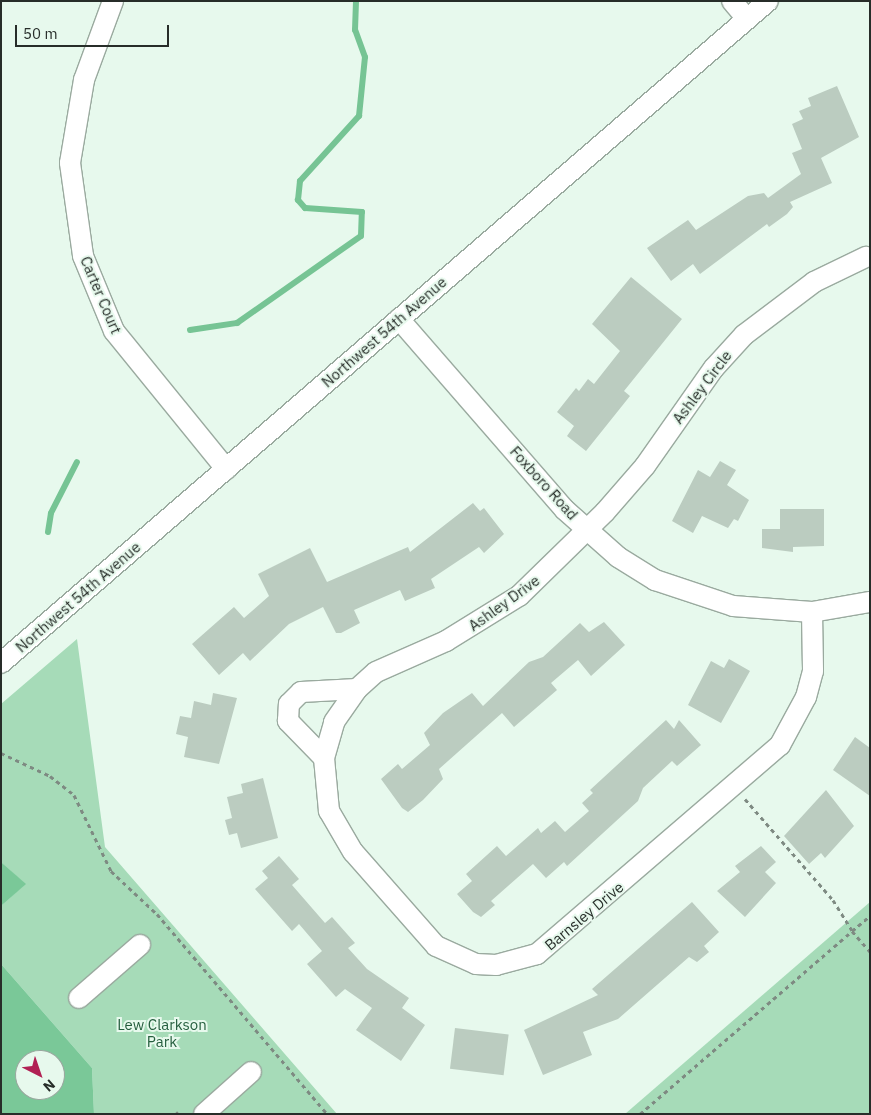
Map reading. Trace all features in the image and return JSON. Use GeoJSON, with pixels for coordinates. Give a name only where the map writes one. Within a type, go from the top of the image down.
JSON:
{"type":"FeatureCollection","features":[{"type":"Feature","properties":{"kind":"street","name":"Carter Court"},"geometry":{"type":"LineString","coordinates":[[113,1],[84,80],[70,164],[83,256],[114,331],[226,469]]}},
{"type":"Feature","properties":{"kind":"street"},"geometry":{"type":"LineString","coordinates":[[732,1],[747,19]]}},
{"type":"Feature","properties":{"kind":"street","name":"Northwest 54th Avenue"},"geometry":{"type":"LineString","coordinates":[[1,663],[768,1]]}},
{"type":"Feature","properties":{"kind":"street","name":"Ashley Circle"},"geometry":{"type":"LineString","coordinates":[[588,530],[644,466],[714,368],[744,335],[814,282],[866,257]]}},
{"type":"Feature","properties":{"kind":"street","name":"Foxboro Road"},"geometry":{"type":"LineString","coordinates":[[399,319],[564,509],[618,558],[692,595],[733,606],[812,612],[870,602]]}},
{"type":"Feature","properties":{"kind":"street","name":"Ashley Drive"},"geometry":{"type":"LineString","coordinates":[[334,722],[357,689],[376,672],[485,620],[544,574],[588,530]]}},
{"type":"Feature","properties":{"kind":"street","name":"Barnsley Drive"},"geometry":{"type":"LineString","coordinates":[[334,722],[324,758],[329,810],[353,852],[436,946],[455,957],[496,965],[537,954],[554,942],[735,787],[780,745],[796,721],[812,671],[812,612]]}},
{"type":"Feature","properties":{"kind":"street"},"geometry":{"type":"LineString","coordinates":[[324,758],[288,721],[289,704],[301,692],[357,689]]}},
{"type":"Feature","properties":{"kind":"street"},"geometry":{"type":"LineString","coordinates":[[79,998],[140,945]]}},
{"type":"Feature","properties":{"kind":"street"},"geometry":{"type":"LineString","coordinates":[[204,1114],[251,1072]]}},
{"type":"Feature","properties":{"kind":"path"},"geometry":{"type":"LineString","coordinates":[[1,753],[50,776],[74,794],[111,871],[157,914],[327,1114]]}},
{"type":"Feature","properties":{"kind":"path"},"geometry":{"type":"LineString","coordinates":[[735,787],[833,900],[852,931],[870,952]]}},
{"type":"Feature","properties":{"kind":"path"},"geometry":{"type":"LineString","coordinates":[[640,1114],[870,916]]}},
{"type":"Feature","properties":{"kind":"green space","name":"Lew Clarkson Park"},"geometry":{"type":"Polygon","coordinates":[[[77,639],[105,847],[337,1114],[94,1114],[92,1068],[1,964],[1,906],[25,884],[1,862],[1,704],[77,639]]]}},
{"type":"Feature","properties":{"kind":"green space"},"geometry":{"type":"Polygon","coordinates":[[[1,862],[26,884],[1,906],[1,862]]]}},
{"type":"Feature","properties":{"kind":"green space"},"geometry":{"type":"Polygon","coordinates":[[[870,902],[870,1114],[625,1114],[870,902]]]}},
{"type":"Feature","properties":{"kind":"green space"},"geometry":{"type":"Polygon","coordinates":[[[1,964],[92,1068],[94,1114],[1,1114],[1,964]]]}},
{"type":"Feature","properties":{"kind":"building"},"geometry":{"type":"Polygon","coordinates":[[[837,86],[859,137],[821,158],[832,183],[790,202],[793,207],[787,214],[769,227],[767,224],[700,274],[693,264],[671,281],[647,248],[688,220],[696,230],[748,196],[764,193],[768,198],[801,174],[792,153],[802,149],[792,124],[803,119],[799,111],[811,106],[808,98],[837,86]]]}},
{"type":"Feature","properties":{"kind":"building"},"geometry":{"type":"Polygon","coordinates":[[[631,277],[682,319],[624,391],[630,396],[586,451],[567,436],[574,426],[557,412],[576,388],[579,391],[588,379],[594,384],[620,351],[592,324],[631,277]]]}},
{"type":"Feature","properties":{"kind":"building"},"geometry":{"type":"Polygon","coordinates":[[[720,461],[736,470],[727,485],[749,500],[738,521],[734,519],[728,528],[702,516],[693,533],[672,521],[698,470],[710,477],[720,461]]]}},
{"type":"Feature","properties":{"kind":"building"},"geometry":{"type":"Polygon","coordinates":[[[473,503],[480,511],[484,508],[504,534],[484,553],[479,547],[431,579],[435,588],[405,601],[400,590],[354,610],[360,623],[341,633],[336,633],[323,607],[289,624],[250,661],[243,653],[219,675],[192,644],[234,607],[244,618],[269,596],[258,574],[310,548],[327,582],[408,547],[410,552],[473,503]]]}},
{"type":"Feature","properties":{"kind":"building"},"geometry":{"type":"Polygon","coordinates":[[[780,509],[824,509],[824,546],[793,547],[793,552],[762,548],[762,529],[780,529],[780,509]]]}},
{"type":"Feature","properties":{"kind":"building"},"geometry":{"type":"Polygon","coordinates":[[[604,622],[625,645],[591,676],[578,660],[551,683],[557,690],[514,727],[502,713],[439,769],[443,779],[423,800],[408,812],[402,808],[381,779],[398,764],[402,769],[430,745],[424,733],[443,713],[472,693],[483,706],[529,662],[543,657],[580,623],[589,632],[604,622]]]}},
{"type":"Feature","properties":{"kind":"building"},"geometry":{"type":"Polygon","coordinates":[[[729,659],[750,671],[721,723],[688,705],[711,661],[724,668],[729,659]]]}},
{"type":"Feature","properties":{"kind":"building"},"geometry":{"type":"Polygon","coordinates":[[[213,693],[237,698],[219,764],[184,757],[188,737],[176,734],[180,716],[191,718],[194,701],[211,705],[213,693]]]}},
{"type":"Feature","properties":{"kind":"building"},"geometry":{"type":"Polygon","coordinates":[[[666,720],[674,729],[679,720],[701,745],[677,766],[672,761],[643,788],[638,801],[567,866],[564,862],[546,878],[533,864],[491,901],[495,905],[481,917],[473,912],[457,894],[472,881],[466,874],[497,846],[506,856],[538,828],[541,833],[555,821],[565,832],[589,811],[582,803],[593,793],[590,790],[666,720]]]}},
{"type":"Feature","properties":{"kind":"building"},"geometry":{"type":"Polygon","coordinates":[[[855,737],[870,748],[870,796],[833,770],[855,737]]]}},
{"type":"Feature","properties":{"kind":"building"},"geometry":{"type":"Polygon","coordinates":[[[263,778],[278,838],[241,848],[237,833],[229,835],[225,820],[232,818],[227,797],[243,793],[241,784],[263,778]]]}},
{"type":"Feature","properties":{"kind":"building"},"geometry":{"type":"Polygon","coordinates":[[[826,790],[854,826],[825,858],[821,853],[809,864],[784,836],[826,790]]]}},
{"type":"Feature","properties":{"kind":"building"},"geometry":{"type":"Polygon","coordinates":[[[761,846],[776,862],[765,872],[776,883],[745,917],[717,891],[740,872],[735,866],[761,846]]]}},
{"type":"Feature","properties":{"kind":"building"},"geometry":{"type":"Polygon","coordinates":[[[279,856],[299,879],[292,885],[325,923],[332,917],[355,943],[348,948],[367,969],[409,998],[402,1008],[425,1025],[401,1061],[356,1030],[372,1008],[345,989],[336,997],[307,964],[322,951],[299,924],[292,931],[255,889],[268,878],[262,871],[279,856]]]}},
{"type":"Feature","properties":{"kind":"building"},"geometry":{"type":"Polygon","coordinates":[[[692,902],[719,932],[704,946],[709,952],[697,962],[689,957],[618,1019],[583,1032],[592,1055],[543,1075],[524,1030],[598,995],[592,989],[692,902]]]}},
{"type":"Feature","properties":{"kind":"building"},"geometry":{"type":"Polygon","coordinates":[[[455,1028],[509,1035],[504,1075],[450,1069],[455,1028]]]}},
{"type":"Feature","properties":{"kind":"waterway"},"geometry":{"type":"LineString","coordinates":[[190,330],[237,323],[361,236],[362,212],[305,208],[298,200],[300,181],[359,116],[365,57],[355,30],[356,1]]}},
{"type":"Feature","properties":{"kind":"waterway"},"geometry":{"type":"LineString","coordinates":[[48,532],[51,513],[77,462]]}}]}
